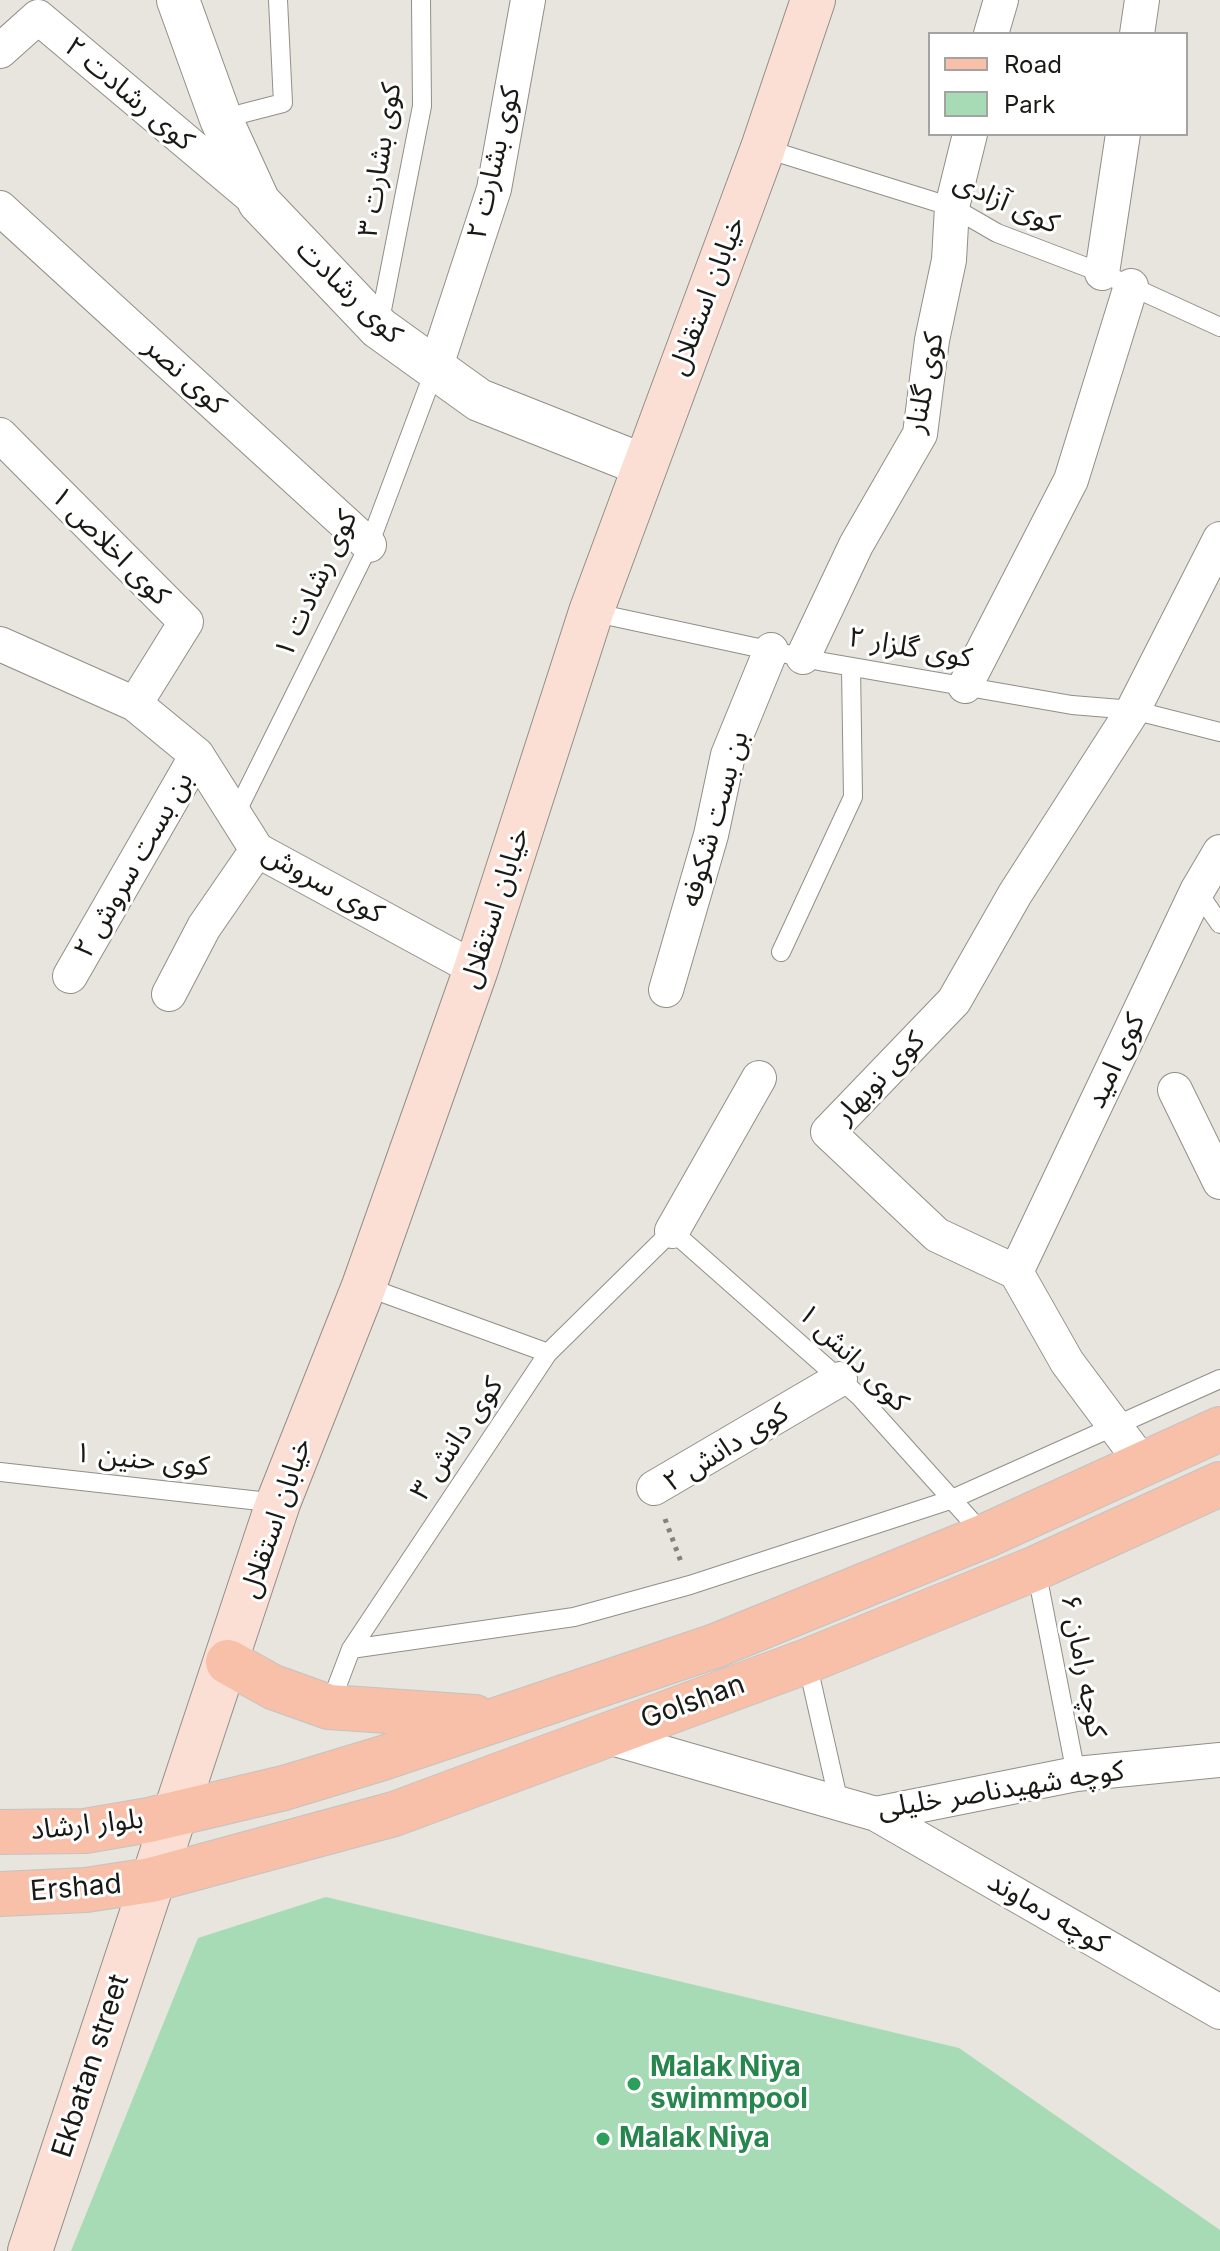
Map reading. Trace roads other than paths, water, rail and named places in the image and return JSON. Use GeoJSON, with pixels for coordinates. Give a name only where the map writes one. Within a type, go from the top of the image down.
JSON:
{"type":"FeatureCollection","features":[{"type":"Feature","properties":{"kind":"main road","name":"خیابان استقلال"},"geometry":{"type":"LineString","coordinates":[[173,1815],[228,1662],[278,1503],[364,1286],[476,969],[591,612],[763,148],[813,0]]}},
{"type":"Feature","properties":{"kind":"main road","name":"Golshan"},"geometry":{"type":"LineString","coordinates":[[173,1815],[284,1788],[715,1646],[985,1536],[1220,1429]]}},
{"type":"Feature","properties":{"kind":"main road","name":"Golshan"},"geometry":{"type":"LineString","coordinates":[[151,1880],[394,1814],[807,1661],[1036,1568],[1220,1484]]}},
{"type":"Feature","properties":{"kind":"main road"},"geometry":{"type":"LineString","coordinates":[[228,1662],[273,1687],[329,1707],[425,1716],[501,1717]]}},
{"type":"Feature","properties":{"kind":"main road","name":"بلوار ارشاد"},"geometry":{"type":"LineString","coordinates":[[0,1832],[85,1831],[173,1815]]}},
{"type":"Feature","properties":{"kind":"main road","name":"Ekbatan street"},"geometry":{"type":"LineString","coordinates":[[30,2251],[173,1815]]}},
{"type":"Feature","properties":{"kind":"main road","name":"Ershad"},"geometry":{"type":"LineString","coordinates":[[0,1894],[86,1890],[151,1880]]}},
{"type":"Feature","properties":{"kind":"street","name":"کوی رشادت"},"geometry":{"type":"LineString","coordinates":[[178,0],[221,119],[259,202],[379,328],[479,400],[643,465]]}},
{"type":"Feature","properties":{"kind":"street","name":"کوی بشارت ۲"},"geometry":{"type":"LineString","coordinates":[[435,369],[494,189],[528,0]]}},
{"type":"Feature","properties":{"kind":"street"},"geometry":{"type":"LineString","coordinates":[[992,32],[1001,0]]}},
{"type":"Feature","properties":{"kind":"street"},"geometry":{"type":"LineString","coordinates":[[1137,32],[1142,0]]}},
{"type":"Feature","properties":{"kind":"street","name":"کوی رشادت ۲"},"geometry":{"type":"LineString","coordinates":[[0,51],[38,17],[259,202]]}},
{"type":"Feature","properties":{"kind":"street","name":"کوی گلنار"},"geometry":{"type":"LineString","coordinates":[[787,654],[856,545],[920,434],[932,340],[949,260],[952,207],[970,136]]}},
{"type":"Feature","properties":{"kind":"street"},"geometry":{"type":"LineString","coordinates":[[965,686],[1071,480],[1116,279],[1123,136]]}},
{"type":"Feature","properties":{"kind":"street","name":"کوی نصر"},"geometry":{"type":"LineString","coordinates":[[0,208],[369,545]]}},
{"type":"Feature","properties":{"kind":"street","name":"کوی اخلاص ۱"},"geometry":{"type":"LineString","coordinates":[[0,435],[186,622],[135,704]]}},
{"type":"Feature","properties":{"kind":"street"},"geometry":{"type":"LineString","coordinates":[[1133,710],[1220,539]]}},
{"type":"Feature","properties":{"kind":"street","name":"کوی سروش"},"geometry":{"type":"LineString","coordinates":[[0,644],[135,704],[197,755],[257,850],[476,969]]}},
{"type":"Feature","properties":{"kind":"street","name":"بن بست شکوفه"},"geometry":{"type":"LineString","coordinates":[[666,990],[711,835],[728,755],[787,654]]}},
{"type":"Feature","properties":{"kind":"street","name":"کوی نوبهار"},"geometry":{"type":"LineString","coordinates":[[1016,1272],[937,1235],[828,1132],[954,1001],[1015,894],[1133,710]]}},
{"type":"Feature","properties":{"kind":"street","name":"بن بست سروش ۲"},"geometry":{"type":"LineString","coordinates":[[70,976],[197,755]]}},
{"type":"Feature","properties":{"kind":"street"},"geometry":{"type":"LineString","coordinates":[[169,994],[204,927],[257,850]]}},
{"type":"Feature","properties":{"kind":"street","name":"کوی امید"},"geometry":{"type":"LineString","coordinates":[[1016,1272],[1197,891],[1220,852]]}},
{"type":"Feature","properties":{"kind":"street"},"geometry":{"type":"LineString","coordinates":[[672,1231],[759,1078]]}},
{"type":"Feature","properties":{"kind":"street"},"geometry":{"type":"LineString","coordinates":[[1175,1090],[1220,1182]]}},
{"type":"Feature","properties":{"kind":"street"},"geometry":{"type":"LineString","coordinates":[[1016,1272],[1067,1362],[1143,1464]]}},
{"type":"Feature","properties":{"kind":"street","name":"کوی دانش ۲"},"geometry":{"type":"LineString","coordinates":[[654,1488],[840,1379]]}},
{"type":"Feature","properties":{"kind":"street","name":"کوچه شهیدناصر خلیلی"},"geometry":{"type":"LineString","coordinates":[[601,1735],[876,1814],[1076,1774],[1220,1760]]}},
{"type":"Feature","properties":{"kind":"street","name":"کوچه دماوند"},"geometry":{"type":"LineString","coordinates":[[876,1814],[1220,2012]]}},
{"type":"Feature","properties":{"kind":"lane"},"geometry":{"type":"LineString","coordinates":[[221,119],[283,103],[278,0]]}},
{"type":"Feature","properties":{"kind":"lane","name":"کوی بشارت ۳"},"geometry":{"type":"LineString","coordinates":[[379,328],[422,106],[421,0]]}},
{"type":"Feature","properties":{"kind":"lane","name":"کوی آزادی"},"geometry":{"type":"LineString","coordinates":[[763,148],[952,207],[997,233],[1116,279],[1220,327]]}},
{"type":"Feature","properties":{"kind":"lane","name":"کوی رشادت ۱"},"geometry":{"type":"LineString","coordinates":[[234,817],[369,545],[435,369]]}},
{"type":"Feature","properties":{"kind":"lane","name":"کوی گلزار ۲"},"geometry":{"type":"LineString","coordinates":[[591,612],[851,667],[1072,705],[1133,710],[1220,732]]}},
{"type":"Feature","properties":{"kind":"lane"},"geometry":{"type":"LineString","coordinates":[[781,952],[853,797],[851,667]]}},
{"type":"Feature","properties":{"kind":"lane"},"geometry":{"type":"LineString","coordinates":[[1197,891],[1220,924]]}},
{"type":"Feature","properties":{"kind":"lane","name":"کوی دانش ۳"},"geometry":{"type":"LineString","coordinates":[[329,1707],[351,1649],[548,1353],[672,1231]]}},
{"type":"Feature","properties":{"kind":"lane","name":"کوی دانش ۱"},"geometry":{"type":"LineString","coordinates":[[672,1231],[860,1397],[985,1536]]}},
{"type":"Feature","properties":{"kind":"lane"},"geometry":{"type":"LineString","coordinates":[[364,1286],[548,1353]]}},
{"type":"Feature","properties":{"kind":"lane"},"geometry":{"type":"LineString","coordinates":[[351,1649],[574,1617],[690,1585],[950,1500],[1113,1424],[1220,1379]]}},
{"type":"Feature","properties":{"kind":"lane","name":"کوی حنین ۱"},"geometry":{"type":"LineString","coordinates":[[0,1472],[278,1503]]}},
{"type":"Feature","properties":{"kind":"lane","name":"کوچه رامان ۶"},"geometry":{"type":"LineString","coordinates":[[1036,1568],[1076,1774]]}},
{"type":"Feature","properties":{"kind":"lane"},"geometry":{"type":"LineString","coordinates":[[807,1661],[839,1803]]}},
{"type":"Feature","properties":{"kind":"place","name":"Malak Niya swimmpool"},"geometry":{"type":"Point","coordinates":[634,2084]}},
{"type":"Feature","properties":{"kind":"place","name":"Malak Niya"},"geometry":{"type":"Point","coordinates":[603,2139]}}]}
